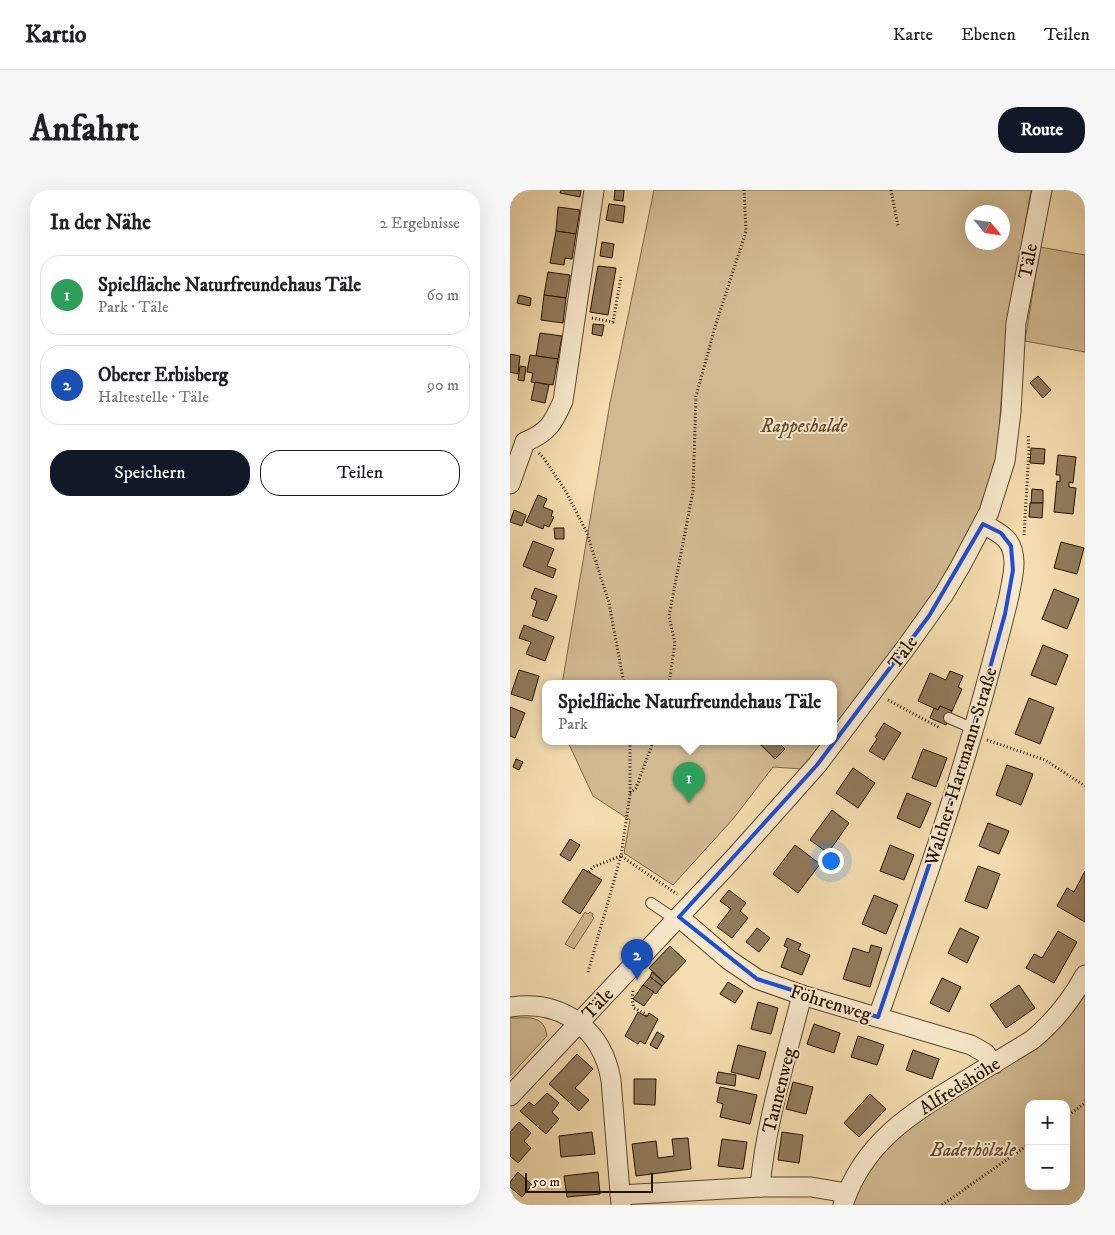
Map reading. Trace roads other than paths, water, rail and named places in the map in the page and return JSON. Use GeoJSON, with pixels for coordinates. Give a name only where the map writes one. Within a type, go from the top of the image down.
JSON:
{"type":"FeatureCollection","features":[{"type":"Feature","properties":{"kind":"street"},"geometry":{"type":"LineString","coordinates":[[510,484],[518,437],[536,437],[552,424],[563,401],[594,190]]}},
{"type":"Feature","properties":{"kind":"street","name":"Täle"},"geometry":{"type":"LineString","coordinates":[[837,739],[944,594],[984,524],[994,498],[1006,453],[1011,412],[1016,322],[1042,190]]}},
{"type":"Feature","properties":{"kind":"street","name":"Walther-Hartmann-Straße"},"geometry":{"type":"LineString","coordinates":[[878,1017],[972,735],[1005,614],[1014,562],[1011,546],[1001,533],[984,524]]}},
{"type":"Feature","properties":{"kind":"street","name":"Täle"},"geometry":{"type":"LineString","coordinates":[[510,1096],[786,802],[832,745]]}},
{"type":"Feature","properties":{"kind":"street","name":"Föhrenweg"},"geometry":{"type":"LineString","coordinates":[[677,919],[757,979],[802,995],[970,1045],[985,1052],[994,1064]]}},
{"type":"Feature","properties":{"kind":"street","name":"Alfredshöhe"},"geometry":{"type":"LineString","coordinates":[[845,1199],[852,1182],[869,1155],[894,1128],[923,1107],[1032,1040],[1067,1005],[1085,975]]}},
{"type":"Feature","properties":{"kind":"street","name":"Tannenweg"},"geometry":{"type":"LineString","coordinates":[[760,1187],[770,1116],[802,995]]}},
{"type":"Feature","properties":{"kind":"street"},"geometry":{"type":"LineString","coordinates":[[510,1007],[522,1005],[549,1008],[560,1012],[578,1023],[600,1046],[609,1066],[611,1080],[621,1200],[760,1187],[811,1186],[845,1199]]}},
{"type":"Feature","properties":{"kind":"lane"},"geometry":{"type":"LineString","coordinates":[[949,718],[972,735]]}},
{"type":"Feature","properties":{"kind":"lane"},"geometry":{"type":"LineString","coordinates":[[651,903],[677,919]]}},
{"type":"Feature","properties":{"kind":"place","name":"Spielfläche Naturfreundehaus Täle"},"geometry":{"type":"Point","coordinates":[689,803]}},
{"type":"Feature","properties":{"kind":"place","name":"Oberer Erbisberg"},"geometry":{"type":"Point","coordinates":[637,980]}},
{"type":"Feature","properties":{"kind":"park label","name":"Rappeshalde"},"geometry":{"type":"Point","coordinates":[804,425]}},
{"type":"Feature","properties":{"kind":"park label","name":"Baderhölzle"},"geometry":{"type":"Point","coordinates":[973,1149]}}]}
